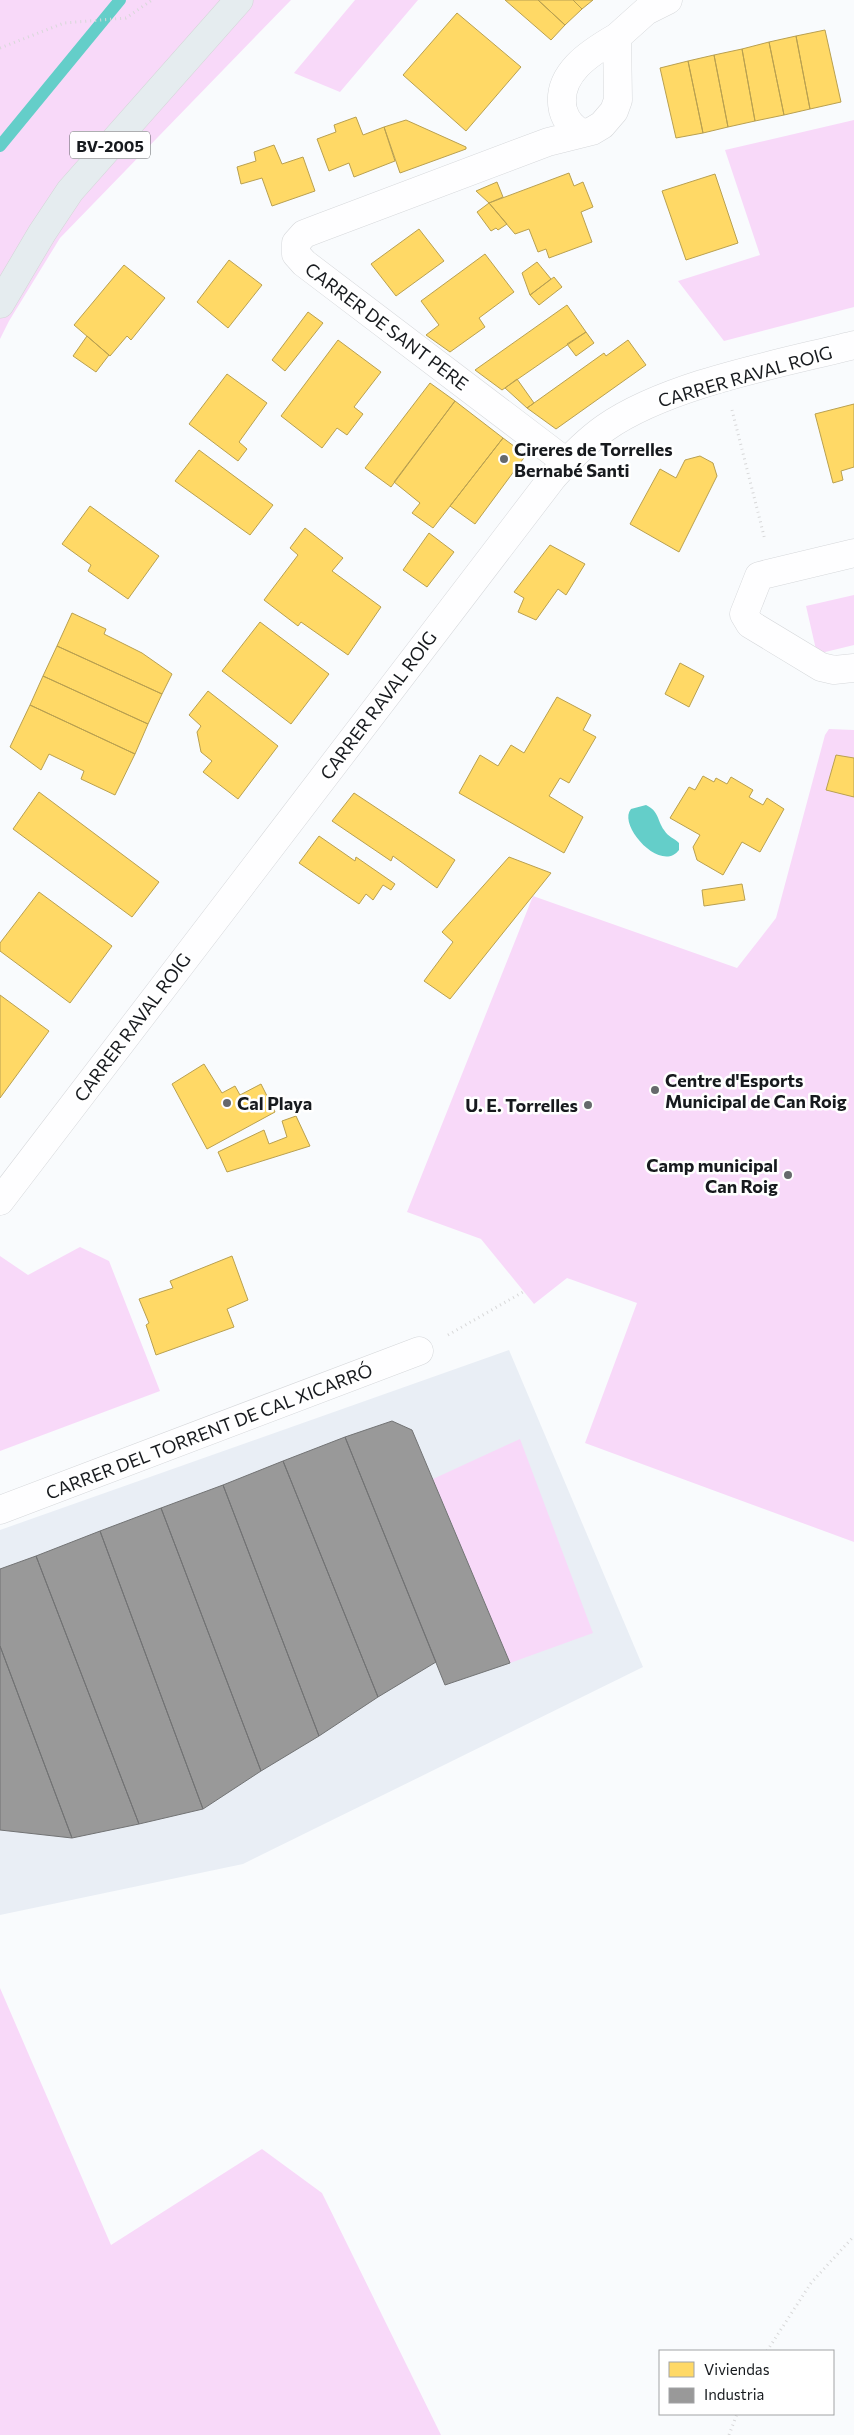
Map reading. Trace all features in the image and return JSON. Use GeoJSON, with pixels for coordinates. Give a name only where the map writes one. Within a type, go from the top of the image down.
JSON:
{"type":"FeatureCollection","features":[{"type":"Feature","properties":{"kind":"main road","name":"BV-2005"},"geometry":{"type":"LineString","coordinates":[[0,304],[42,233],[70,191],[239,0]]}},
{"type":"Feature","properties":{"kind":"street"},"geometry":{"type":"LineString","coordinates":[[582,133],[574,128],[564,114],[562,91],[582,60],[593,50],[617,37],[646,11],[668,0]]}},
{"type":"Feature","properties":{"kind":"street","name":"CARRER DE SANT PERE"},"geometry":{"type":"LineString","coordinates":[[566,462],[304,263],[296,254],[296,243],[304,234],[548,142],[582,133],[602,125],[614,112],[618,88],[617,37]]}},
{"type":"Feature","properties":{"kind":"street","name":"CARRER RAVAL ROIG"},"geometry":{"type":"LineString","coordinates":[[0,1201],[566,462],[581,447],[624,417],[672,395],[724,379],[854,345]]}},
{"type":"Feature","properties":{"kind":"street"},"geometry":{"type":"LineString","coordinates":[[854,553],[763,574],[756,581],[744,614],[745,619],[750,624],[821,667],[834,670],[854,668]]}},
{"type":"Feature","properties":{"kind":"street","name":"CARRER DEL TORRENT DE CAL XICARRÓ"},"geometry":{"type":"LineString","coordinates":[[0,1510],[419,1351]]}},
{"type":"Feature","properties":{"kind":"path"},"geometry":{"type":"LineString","coordinates":[[0,48],[64,23],[126,18],[152,0]]}},
{"type":"Feature","properties":{"kind":"path"},"geometry":{"type":"LineString","coordinates":[[724,379],[773,572]]}},
{"type":"Feature","properties":{"kind":"path"},"geometry":{"type":"LineString","coordinates":[[419,1351],[523,1292]]}},
{"type":"Feature","properties":{"kind":"path"},"geometry":{"type":"LineString","coordinates":[[768,2350],[811,2283],[854,2236]]}},
{"type":"Feature","properties":{"kind":"path"},"geometry":{"type":"LineString","coordinates":[[729,2435],[737,2415]]}},
{"type":"Feature","properties":{"kind":"shaded area"},"geometry":{"type":"Polygon","coordinates":[[[0,0],[291,0],[60,238],[0,339],[0,0]]]}},
{"type":"Feature","properties":{"kind":"shaded area"},"geometry":{"type":"Polygon","coordinates":[[[355,0],[418,0],[340,92],[294,73],[355,0]]]}},
{"type":"Feature","properties":{"kind":"shaded area"},"geometry":{"type":"Polygon","coordinates":[[[854,120],[854,307],[724,341],[678,281],[760,255],[725,150],[854,120]]]}},
{"type":"Feature","properties":{"kind":"shaded area"},"geometry":{"type":"Polygon","coordinates":[[[854,595],[854,645],[817,654],[806,606],[854,595]]]}},
{"type":"Feature","properties":{"kind":"shaded area","name":"Centre d'Esports Municipal de Can Roig"},"geometry":{"type":"Polygon","coordinates":[[[829,729],[854,730],[854,1542],[585,1443],[637,1303],[567,1278],[534,1304],[481,1239],[407,1212],[533,896],[737,968],[776,918],[825,735],[829,729]]]}},
{"type":"Feature","properties":{"kind":"shaded area"},"geometry":{"type":"Polygon","coordinates":[[[80,1247],[109,1261],[160,1391],[0,1451],[0,1256],[28,1275],[80,1247]]]}},
{"type":"Feature","properties":{"kind":"shaded area"},"geometry":{"type":"Polygon","coordinates":[[[509,1350],[643,1667],[243,1864],[0,1915],[0,1530],[509,1350]]]}},
{"type":"Feature","properties":{"kind":"shaded area"},"geometry":{"type":"Polygon","coordinates":[[[520,1439],[593,1633],[510,1663],[433,1479],[520,1439]]]}},
{"type":"Feature","properties":{"kind":"shaded area"},"geometry":{"type":"Polygon","coordinates":[[[0,1988],[111,2245],[262,2149],[322,2193],[441,2435],[0,2435],[0,1988]]]}},
{"type":"Feature","properties":{"kind":"water"},"geometry":{"type":"Polygon","coordinates":[[[646,805],[656,813],[669,836],[679,843],[679,850],[671,856],[662,856],[652,852],[635,835],[630,826],[628,816],[631,809],[646,805]]]}},
{"type":"Feature","properties":{"kind":"building: Viviendas"},"geometry":{"type":"Polygon","coordinates":[[[505,0],[538,0],[565,25],[551,40],[505,0]]]}},
{"type":"Feature","properties":{"kind":"building: Viviendas"},"geometry":{"type":"Polygon","coordinates":[[[538,0],[573,0],[582,9],[565,25],[538,0]]]}},
{"type":"Feature","properties":{"kind":"building: Viviendas"},"geometry":{"type":"Polygon","coordinates":[[[573,0],[593,0],[582,9],[573,0]]]}},
{"type":"Feature","properties":{"kind":"building: Viviendas"},"geometry":{"type":"Polygon","coordinates":[[[457,13],[521,67],[466,131],[403,75],[457,13]]]}},
{"type":"Feature","properties":{"kind":"building: Viviendas"},"geometry":{"type":"Polygon","coordinates":[[[825,30],[841,102],[810,109],[796,36],[825,30]]]}},
{"type":"Feature","properties":{"kind":"building: Viviendas"},"geometry":{"type":"Polygon","coordinates":[[[796,36],[810,109],[784,115],[769,42],[796,36]]]}},
{"type":"Feature","properties":{"kind":"building: Viviendas"},"geometry":{"type":"Polygon","coordinates":[[[769,42],[784,115],[755,121],[742,49],[769,42]]]}},
{"type":"Feature","properties":{"kind":"building: Viviendas"},"geometry":{"type":"Polygon","coordinates":[[[742,49],[755,121],[728,127],[714,55],[742,49]]]}},
{"type":"Feature","properties":{"kind":"building: Viviendas"},"geometry":{"type":"Polygon","coordinates":[[[714,55],[728,127],[703,133],[688,61],[714,55]]]}},
{"type":"Feature","properties":{"kind":"building: Viviendas"},"geometry":{"type":"Polygon","coordinates":[[[688,61],[703,133],[676,138],[660,68],[688,61]]]}},
{"type":"Feature","properties":{"kind":"building: Viviendas"},"geometry":{"type":"Polygon","coordinates":[[[356,117],[363,135],[384,127],[395,161],[354,177],[349,163],[329,171],[317,139],[336,132],[334,125],[356,117]]]}},
{"type":"Feature","properties":{"kind":"building: Viviendas"},"geometry":{"type":"Polygon","coordinates":[[[406,120],[466,147],[466,149],[400,173],[384,127],[406,120]]]}},
{"type":"Feature","properties":{"kind":"building: Viviendas"},"geometry":{"type":"Polygon","coordinates":[[[274,145],[282,164],[303,157],[315,191],[272,206],[262,178],[241,184],[237,167],[256,161],[254,152],[274,145]]]}},
{"type":"Feature","properties":{"kind":"building: Viviendas"},"geometry":{"type":"Polygon","coordinates":[[[569,173],[574,186],[583,182],[593,207],[581,212],[592,242],[549,258],[546,249],[538,252],[529,229],[515,234],[489,203],[569,173]]]}},
{"type":"Feature","properties":{"kind":"building: Viviendas"},"geometry":{"type":"Polygon","coordinates":[[[715,174],[738,243],[686,260],[662,191],[715,174]]]}},
{"type":"Feature","properties":{"kind":"building: Viviendas"},"geometry":{"type":"Polygon","coordinates":[[[497,182],[503,197],[489,203],[476,191],[497,182]]]}},
{"type":"Feature","properties":{"kind":"building: Viviendas"},"geometry":{"type":"Polygon","coordinates":[[[489,203],[507,224],[498,230],[496,228],[491,231],[477,212],[489,203]]]}},
{"type":"Feature","properties":{"kind":"building: Viviendas"},"geometry":{"type":"Polygon","coordinates":[[[419,229],[444,261],[396,296],[371,264],[419,229]]]}},
{"type":"Feature","properties":{"kind":"building: Viviendas"},"geometry":{"type":"Polygon","coordinates":[[[485,254],[514,292],[479,318],[485,327],[450,352],[426,335],[439,325],[421,301],[485,254]]]}},
{"type":"Feature","properties":{"kind":"building: Viviendas"},"geometry":{"type":"Polygon","coordinates":[[[229,260],[262,285],[228,328],[197,302],[229,260]]]}},
{"type":"Feature","properties":{"kind":"building: Viviendas"},"geometry":{"type":"Polygon","coordinates":[[[537,262],[551,279],[530,295],[522,273],[537,262]]]}},
{"type":"Feature","properties":{"kind":"building: Viviendas"},"geometry":{"type":"Polygon","coordinates":[[[124,265],[165,298],[131,340],[127,336],[110,356],[74,325],[124,265]]]}},
{"type":"Feature","properties":{"kind":"building: Viviendas"},"geometry":{"type":"Polygon","coordinates":[[[554,277],[562,287],[539,305],[530,295],[554,277]]]}},
{"type":"Feature","properties":{"kind":"building: Viviendas"},"geometry":{"type":"Polygon","coordinates":[[[567,305],[586,332],[502,390],[475,370],[567,305]]]}},
{"type":"Feature","properties":{"kind":"building: Viviendas"},"geometry":{"type":"Polygon","coordinates":[[[308,312],[323,323],[285,371],[272,360],[308,312]]]}},
{"type":"Feature","properties":{"kind":"building: Viviendas"},"geometry":{"type":"Polygon","coordinates":[[[586,332],[594,343],[576,356],[567,344],[586,332]]]}},
{"type":"Feature","properties":{"kind":"building: Viviendas"},"geometry":{"type":"Polygon","coordinates":[[[87,336],[109,355],[96,372],[73,356],[87,336]]]}},
{"type":"Feature","properties":{"kind":"building: Viviendas"},"geometry":{"type":"Polygon","coordinates":[[[338,340],[381,372],[354,407],[363,414],[347,435],[337,428],[322,448],[281,416],[338,340]]]}},
{"type":"Feature","properties":{"kind":"building: Viviendas"},"geometry":{"type":"Polygon","coordinates":[[[628,340],[646,365],[556,429],[527,408],[604,353],[606,356],[628,340]]]}},
{"type":"Feature","properties":{"kind":"building: Viviendas"},"geometry":{"type":"Polygon","coordinates":[[[227,374],[267,403],[239,442],[247,449],[238,461],[189,424],[227,374]]]}},
{"type":"Feature","properties":{"kind":"building: Viviendas"},"geometry":{"type":"Polygon","coordinates":[[[517,379],[534,403],[527,408],[505,388],[517,379]]]}},
{"type":"Feature","properties":{"kind":"building: Viviendas"},"geometry":{"type":"Polygon","coordinates":[[[430,383],[455,401],[391,487],[365,468],[430,383]]]}},
{"type":"Feature","properties":{"kind":"building: Viviendas"},"geometry":{"type":"Polygon","coordinates":[[[455,401],[503,438],[433,528],[412,513],[420,503],[394,482],[455,401]]]}},
{"type":"Feature","properties":{"kind":"building: Viviendas"},"geometry":{"type":"Polygon","coordinates":[[[854,404],[854,467],[841,471],[843,480],[833,483],[815,414],[854,404]]]}},
{"type":"Feature","properties":{"kind":"building: Viviendas"},"geometry":{"type":"Polygon","coordinates":[[[503,438],[526,455],[475,524],[450,506],[503,438]]]}},
{"type":"Feature","properties":{"kind":"building: Viviendas"},"geometry":{"type":"Polygon","coordinates":[[[199,450],[273,505],[250,535],[175,481],[199,450]]]}},
{"type":"Feature","properties":{"kind":"building: Viviendas"},"geometry":{"type":"Polygon","coordinates":[[[700,456],[713,463],[717,476],[679,552],[630,524],[660,469],[676,478],[685,460],[700,456]]]}},
{"type":"Feature","properties":{"kind":"building: Viviendas"},"geometry":{"type":"Polygon","coordinates":[[[90,506],[159,556],[128,599],[88,571],[91,565],[62,544],[90,506]]]}},
{"type":"Feature","properties":{"kind":"building: Viviendas"},"geometry":{"type":"Polygon","coordinates":[[[305,528],[343,558],[332,571],[381,607],[348,655],[301,622],[298,626],[264,600],[298,555],[290,548],[305,528]]]}},
{"type":"Feature","properties":{"kind":"building: Viviendas"},"geometry":{"type":"Polygon","coordinates":[[[429,533],[454,552],[427,587],[403,570],[429,533]]]}},
{"type":"Feature","properties":{"kind":"building: Viviendas"},"geometry":{"type":"Polygon","coordinates":[[[550,545],[585,564],[566,595],[558,589],[536,620],[518,612],[524,598],[514,592],[550,545]]]}},
{"type":"Feature","properties":{"kind":"building: Viviendas"},"geometry":{"type":"Polygon","coordinates":[[[72,613],[106,629],[104,634],[142,653],[172,674],[162,694],[57,646],[72,613]]]}},
{"type":"Feature","properties":{"kind":"building: Viviendas"},"geometry":{"type":"Polygon","coordinates":[[[260,622],[329,674],[291,724],[222,671],[260,622]]]}},
{"type":"Feature","properties":{"kind":"building: Viviendas"},"geometry":{"type":"Polygon","coordinates":[[[57,646],[162,694],[148,724],[43,676],[57,646]]]}},
{"type":"Feature","properties":{"kind":"building: Viviendas"},"geometry":{"type":"Polygon","coordinates":[[[680,663],[704,676],[689,707],[665,694],[680,663]]]}},
{"type":"Feature","properties":{"kind":"building: Viviendas"},"geometry":{"type":"Polygon","coordinates":[[[43,676],[148,724],[135,754],[30,705],[43,676]]]}},
{"type":"Feature","properties":{"kind":"building: Viviendas"},"geometry":{"type":"Polygon","coordinates":[[[208,691],[278,746],[238,799],[203,772],[212,761],[201,752],[197,732],[201,726],[189,715],[208,691]]]}},
{"type":"Feature","properties":{"kind":"building: Viviendas"},"geometry":{"type":"Polygon","coordinates":[[[557,697],[591,715],[583,730],[596,737],[569,783],[560,778],[549,796],[583,817],[564,853],[459,793],[480,755],[498,766],[511,745],[524,753],[557,697]]]}},
{"type":"Feature","properties":{"kind":"building: Viviendas"},"geometry":{"type":"Polygon","coordinates":[[[30,705],[135,754],[115,795],[81,779],[84,771],[49,754],[41,770],[10,747],[30,705]]]}},
{"type":"Feature","properties":{"kind":"building: Viviendas"},"geometry":{"type":"Polygon","coordinates":[[[836,755],[854,758],[854,797],[826,790],[836,755]]]}},
{"type":"Feature","properties":{"kind":"building: Viviendas"},"geometry":{"type":"Polygon","coordinates":[[[703,776],[714,782],[716,778],[727,784],[731,777],[753,790],[749,797],[763,805],[767,798],[784,809],[760,852],[742,842],[723,875],[697,860],[693,847],[700,835],[670,818],[689,787],[695,790],[703,776]]]}},
{"type":"Feature","properties":{"kind":"building: Viviendas"},"geometry":{"type":"Polygon","coordinates":[[[39,792],[159,882],[132,917],[13,829],[39,792]]]}},
{"type":"Feature","properties":{"kind":"building: Viviendas"},"geometry":{"type":"Polygon","coordinates":[[[354,793],[455,860],[437,888],[393,856],[391,861],[332,821],[354,793]]]}},
{"type":"Feature","properties":{"kind":"building: Viviendas"},"geometry":{"type":"Polygon","coordinates":[[[319,836],[355,861],[356,857],[395,884],[391,890],[383,885],[373,900],[366,894],[359,904],[299,863],[319,836]]]}},
{"type":"Feature","properties":{"kind":"building: Viviendas"},"geometry":{"type":"Polygon","coordinates":[[[509,857],[551,873],[450,999],[424,981],[453,942],[442,932],[509,857]]]}},
{"type":"Feature","properties":{"kind":"building: Viviendas"},"geometry":{"type":"Polygon","coordinates":[[[742,884],[745,900],[704,906],[702,890],[742,884]]]}},
{"type":"Feature","properties":{"kind":"building: Viviendas"},"geometry":{"type":"Polygon","coordinates":[[[39,892],[112,946],[70,1003],[0,951],[0,943],[39,892]]]}},
{"type":"Feature","properties":{"kind":"building: Viviendas"},"geometry":{"type":"Polygon","coordinates":[[[0,995],[49,1031],[0,1098],[0,995]]]}},
{"type":"Feature","properties":{"kind":"building: Viviendas","name":"Cal Playa"},"geometry":{"type":"Polygon","coordinates":[[[204,1064],[222,1093],[235,1086],[240,1095],[261,1084],[275,1112],[207,1149],[172,1084],[204,1064]]]}},
{"type":"Feature","properties":{"kind":"building: Viviendas"},"geometry":{"type":"Polygon","coordinates":[[[296,1116],[310,1146],[227,1172],[218,1152],[264,1130],[269,1144],[287,1137],[282,1121],[296,1116]]]}},
{"type":"Feature","properties":{"kind":"building: Viviendas"},"geometry":{"type":"Polygon","coordinates":[[[232,1256],[248,1300],[227,1309],[234,1327],[156,1355],[146,1325],[149,1323],[139,1299],[173,1288],[170,1281],[232,1256]]]}},
{"type":"Feature","properties":{"kind":"building: Industria"},"geometry":{"type":"Polygon","coordinates":[[[392,1421],[412,1430],[510,1663],[445,1685],[345,1437],[392,1421]]]}},
{"type":"Feature","properties":{"kind":"building: Industria"},"geometry":{"type":"Polygon","coordinates":[[[345,1437],[436,1662],[378,1697],[283,1461],[345,1437]]]}},
{"type":"Feature","properties":{"kind":"building: Industria"},"geometry":{"type":"Polygon","coordinates":[[[283,1461],[378,1697],[319,1736],[223,1485],[283,1461]]]}},
{"type":"Feature","properties":{"kind":"building: Industria"},"geometry":{"type":"Polygon","coordinates":[[[223,1485],[319,1736],[261,1771],[161,1508],[223,1485]]]}},
{"type":"Feature","properties":{"kind":"building: Industria"},"geometry":{"type":"Polygon","coordinates":[[[161,1508],[261,1771],[203,1809],[100,1531],[161,1508]]]}},
{"type":"Feature","properties":{"kind":"building: Industria"},"geometry":{"type":"Polygon","coordinates":[[[100,1531],[203,1809],[139,1824],[36,1556],[100,1531]]]}},
{"type":"Feature","properties":{"kind":"building: Industria"},"geometry":{"type":"Polygon","coordinates":[[[36,1556],[139,1824],[72,1838],[0,1646],[0,1569],[36,1556]]]}},
{"type":"Feature","properties":{"kind":"building: Industria"},"geometry":{"type":"Polygon","coordinates":[[[0,1646],[72,1838],[0,1830],[0,1646]]]}},
{"type":"Feature","properties":{"kind":"waterway"},"geometry":{"type":"LineString","coordinates":[[0,146],[120,0]]}},
{"type":"Feature","properties":{"kind":"place","name":"Cireres de Torrelles Bernabé Santi"},"geometry":{"type":"Point","coordinates":[504,459]}},
{"type":"Feature","properties":{"kind":"place","name":"Centre d'Esports Municipal de Can Roig"},"geometry":{"type":"Point","coordinates":[655,1090]}},
{"type":"Feature","properties":{"kind":"place","name":"Cal Playa"},"geometry":{"type":"Point","coordinates":[227,1103]}},
{"type":"Feature","properties":{"kind":"place","name":"U. E. Torrelles"},"geometry":{"type":"Point","coordinates":[588,1105]}},
{"type":"Feature","properties":{"kind":"place","name":"Camp municipal Can Roig"},"geometry":{"type":"Point","coordinates":[788,1175]}}]}
